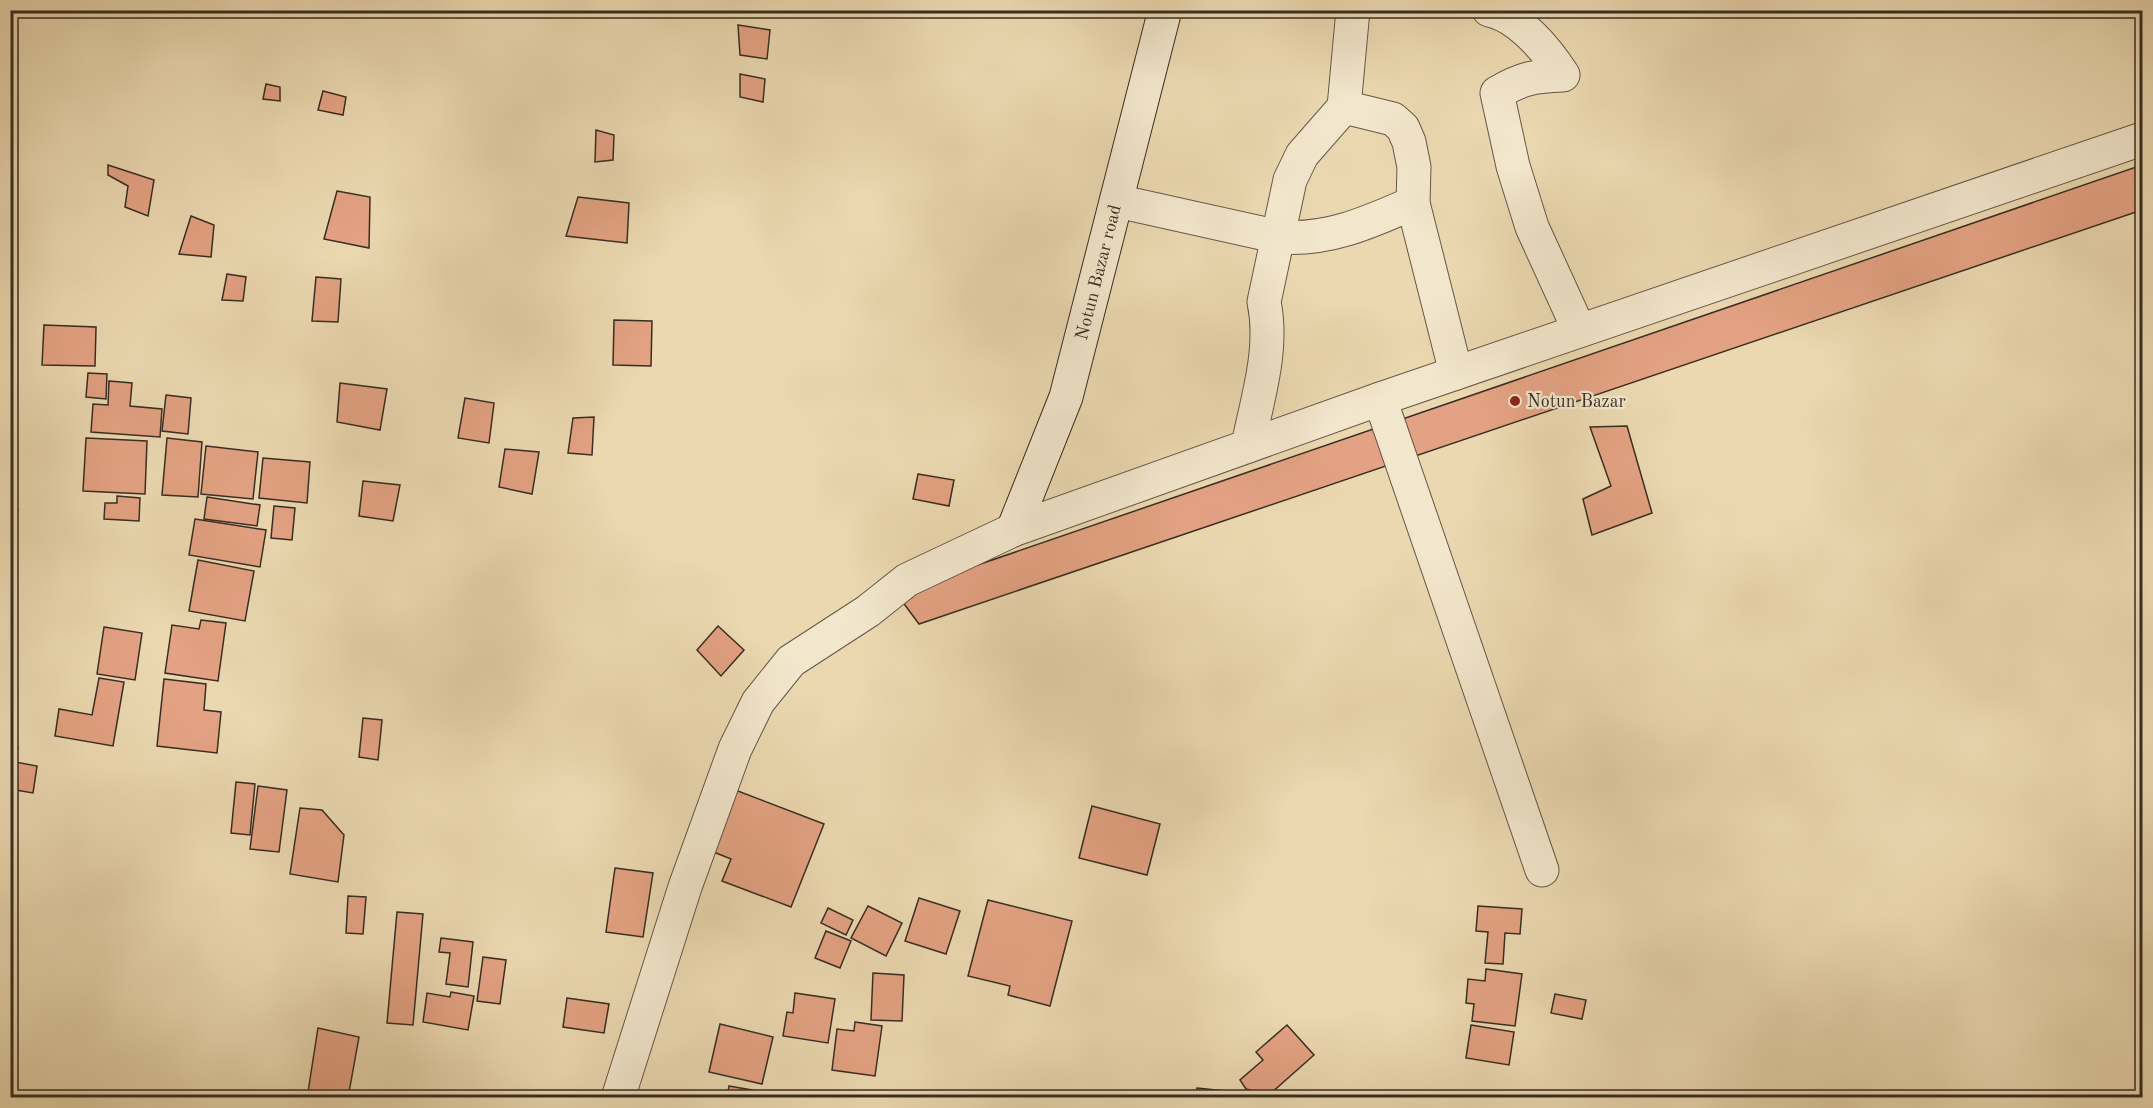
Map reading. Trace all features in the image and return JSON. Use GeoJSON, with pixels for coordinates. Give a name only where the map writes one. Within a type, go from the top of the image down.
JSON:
{"type":"FeatureCollection","features":[{"type":"Feature","properties":{"kind":"street","name":"Notun Bazar road"},"geometry":{"type":"LineString","coordinates":[[1013,530],[1066,397],[1165,10]]}},
{"type":"Feature","properties":{"kind":"street"},"geometry":{"type":"LineString","coordinates":[[1248,446],[1267,353],[1268,322],[1264,302],[1290,180],[1302,155],[1344,106],[1353,10]]}},
{"type":"Feature","properties":{"kind":"street"},"geometry":{"type":"LineString","coordinates":[[1489,10],[1532,24],[1563,75],[1533,76],[1513,83],[1497,93],[1513,166],[1532,227],[1579,330]]}},
{"type":"Feature","properties":{"kind":"street"},"geometry":{"type":"LineString","coordinates":[[1344,106],[1393,119],[1403,128],[1413,155],[1413,203],[1456,373]]}},
{"type":"Feature","properties":{"kind":"street"},"geometry":{"type":"LineString","coordinates":[[618,1098],[689,876],[735,749],[758,702],[790,661],[868,611],[908,580],[1013,530],[1248,446],[1579,330],[2142,139]]}},
{"type":"Feature","properties":{"kind":"street"},"geometry":{"type":"LineString","coordinates":[[1117,201],[1279,237],[1302,239],[1327,236],[1413,203]]}},
{"type":"Feature","properties":{"kind":"street"},"geometry":{"type":"LineString","coordinates":[[1380,399],[1542,870]]}},
{"type":"Feature","properties":{"kind":"building"},"geometry":{"type":"Polygon","coordinates":[[[645,10],[668,10],[670,17],[645,14],[645,10]]]}},
{"type":"Feature","properties":{"kind":"building"},"geometry":{"type":"Polygon","coordinates":[[[738,25],[770,30],[767,59],[740,55],[738,25]]]}},
{"type":"Feature","properties":{"kind":"building"},"geometry":{"type":"Polygon","coordinates":[[[740,74],[765,79],[763,102],[740,97],[740,74]]]}},
{"type":"Feature","properties":{"kind":"building"},"geometry":{"type":"Polygon","coordinates":[[[266,84],[280,87],[280,101],[263,99],[266,84]]]}},
{"type":"Feature","properties":{"kind":"building"},"geometry":{"type":"Polygon","coordinates":[[[323,91],[346,97],[343,115],[318,110],[323,91]]]}},
{"type":"Feature","properties":{"kind":"building"},"geometry":{"type":"Polygon","coordinates":[[[596,130],[614,135],[613,160],[595,162],[596,130]]]}},
{"type":"Feature","properties":{"kind":"building"},"geometry":{"type":"Polygon","coordinates":[[[108,165],[154,180],[148,216],[125,207],[128,186],[108,175],[108,165]]]}},
{"type":"Feature","properties":{"kind":"building","name":"Notun Bazar"},"geometry":{"type":"Polygon","coordinates":[[[2142,165],[2142,210],[919,624],[896,593],[2142,165]]]}},
{"type":"Feature","properties":{"kind":"building"},"geometry":{"type":"Polygon","coordinates":[[[337,191],[370,197],[369,248],[324,239],[337,191]]]}},
{"type":"Feature","properties":{"kind":"building"},"geometry":{"type":"Polygon","coordinates":[[[578,197],[629,203],[627,243],[566,236],[578,197]]]}},
{"type":"Feature","properties":{"kind":"building"},"geometry":{"type":"Polygon","coordinates":[[[191,216],[214,225],[211,257],[179,254],[191,216]]]}},
{"type":"Feature","properties":{"kind":"building"},"geometry":{"type":"Polygon","coordinates":[[[227,274],[246,277],[243,301],[222,300],[227,274]]]}},
{"type":"Feature","properties":{"kind":"building"},"geometry":{"type":"Polygon","coordinates":[[[316,277],[341,279],[338,322],[312,321],[316,277]]]}},
{"type":"Feature","properties":{"kind":"building"},"geometry":{"type":"Polygon","coordinates":[[[614,320],[652,321],[651,366],[613,365],[614,320]]]}},
{"type":"Feature","properties":{"kind":"building"},"geometry":{"type":"Polygon","coordinates":[[[44,325],[96,327],[95,366],[42,365],[44,325]]]}},
{"type":"Feature","properties":{"kind":"building"},"geometry":{"type":"Polygon","coordinates":[[[88,373],[107,374],[106,399],[86,397],[88,373]]]}},
{"type":"Feature","properties":{"kind":"building"},"geometry":{"type":"Polygon","coordinates":[[[109,381],[132,383],[130,406],[162,409],[160,437],[91,432],[93,404],[108,405],[109,381]]]}},
{"type":"Feature","properties":{"kind":"building"},"geometry":{"type":"Polygon","coordinates":[[[340,383],[387,389],[380,430],[337,422],[340,383]]]}},
{"type":"Feature","properties":{"kind":"building"},"geometry":{"type":"Polygon","coordinates":[[[166,395],[191,398],[188,434],[162,431],[166,395]]]}},
{"type":"Feature","properties":{"kind":"building"},"geometry":{"type":"Polygon","coordinates":[[[465,398],[494,403],[489,443],[458,438],[465,398]]]}},
{"type":"Feature","properties":{"kind":"building"},"geometry":{"type":"Polygon","coordinates":[[[594,417],[592,455],[568,453],[573,418],[594,417]]]}},
{"type":"Feature","properties":{"kind":"building"},"geometry":{"type":"Polygon","coordinates":[[[1627,426],[1652,513],[1592,535],[1583,499],[1611,486],[1590,427],[1627,426]]]}},
{"type":"Feature","properties":{"kind":"building"},"geometry":{"type":"Polygon","coordinates":[[[86,438],[147,441],[145,494],[83,491],[86,438]]]}},
{"type":"Feature","properties":{"kind":"building"},"geometry":{"type":"Polygon","coordinates":[[[167,438],[202,442],[198,497],[162,495],[167,438]]]}},
{"type":"Feature","properties":{"kind":"building"},"geometry":{"type":"Polygon","coordinates":[[[206,446],[258,452],[253,499],[201,494],[206,446]]]}},
{"type":"Feature","properties":{"kind":"building"},"geometry":{"type":"Polygon","coordinates":[[[505,449],[539,452],[532,494],[499,487],[505,449]]]}},
{"type":"Feature","properties":{"kind":"building"},"geometry":{"type":"Polygon","coordinates":[[[263,458],[310,462],[307,503],[259,498],[263,458]]]}},
{"type":"Feature","properties":{"kind":"building"},"geometry":{"type":"Polygon","coordinates":[[[918,474],[954,480],[949,506],[913,499],[918,474]]]}},
{"type":"Feature","properties":{"kind":"building"},"geometry":{"type":"Polygon","coordinates":[[[363,481],[400,485],[393,521],[359,516],[363,481]]]}},
{"type":"Feature","properties":{"kind":"building"},"geometry":{"type":"Polygon","coordinates":[[[117,496],[140,498],[139,521],[104,519],[105,503],[117,503],[117,496]]]}},
{"type":"Feature","properties":{"kind":"building"},"geometry":{"type":"Polygon","coordinates":[[[207,497],[260,505],[257,526],[204,519],[207,497]]]}},
{"type":"Feature","properties":{"kind":"building"},"geometry":{"type":"Polygon","coordinates":[[[274,506],[295,508],[292,540],[271,538],[274,506]]]}},
{"type":"Feature","properties":{"kind":"building"},"geometry":{"type":"Polygon","coordinates":[[[10,508],[18,509],[10,543],[10,508]]]}},
{"type":"Feature","properties":{"kind":"building"},"geometry":{"type":"Polygon","coordinates":[[[195,519],[266,530],[260,567],[189,555],[195,519]]]}},
{"type":"Feature","properties":{"kind":"building"},"geometry":{"type":"Polygon","coordinates":[[[198,560],[254,571],[245,621],[189,611],[198,560]]]}},
{"type":"Feature","properties":{"kind":"building"},"geometry":{"type":"Polygon","coordinates":[[[201,620],[226,623],[218,681],[165,673],[172,625],[199,629],[201,620]]]}},
{"type":"Feature","properties":{"kind":"building"},"geometry":{"type":"Polygon","coordinates":[[[718,626],[744,650],[721,676],[697,650],[718,626]]]}},
{"type":"Feature","properties":{"kind":"building"},"geometry":{"type":"Polygon","coordinates":[[[104,627],[142,633],[135,680],[97,674],[104,627]]]}},
{"type":"Feature","properties":{"kind":"building"},"geometry":{"type":"Polygon","coordinates":[[[99,678],[124,682],[113,746],[55,736],[59,709],[92,715],[99,678]]]}},
{"type":"Feature","properties":{"kind":"building"},"geometry":{"type":"Polygon","coordinates":[[[164,679],[206,684],[204,710],[221,712],[217,753],[157,746],[164,679]]]}},
{"type":"Feature","properties":{"kind":"building"},"geometry":{"type":"Polygon","coordinates":[[[363,718],[382,720],[378,760],[359,757],[363,718]]]}},
{"type":"Feature","properties":{"kind":"building"},"geometry":{"type":"Polygon","coordinates":[[[10,745],[18,747],[15,762],[37,766],[33,793],[10,789],[10,745]]]}},
{"type":"Feature","properties":{"kind":"building"},"geometry":{"type":"Polygon","coordinates":[[[236,782],[255,784],[250,835],[231,833],[236,782]]]}},
{"type":"Feature","properties":{"kind":"building"},"geometry":{"type":"Polygon","coordinates":[[[258,786],[287,790],[279,852],[250,849],[258,786]]]}},
{"type":"Feature","properties":{"kind":"building"},"geometry":{"type":"Polygon","coordinates":[[[730,788],[824,824],[791,907],[722,881],[731,859],[706,849],[730,788]]]}},
{"type":"Feature","properties":{"kind":"building"},"geometry":{"type":"Polygon","coordinates":[[[1092,806],[1160,824],[1147,875],[1079,858],[1092,806]]]}},
{"type":"Feature","properties":{"kind":"building"},"geometry":{"type":"Polygon","coordinates":[[[300,808],[322,810],[344,835],[338,882],[290,874],[300,808]]]}},
{"type":"Feature","properties":{"kind":"building"},"geometry":{"type":"Polygon","coordinates":[[[615,868],[653,873],[643,937],[606,932],[615,868]]]}},
{"type":"Feature","properties":{"kind":"building"},"geometry":{"type":"Polygon","coordinates":[[[348,896],[366,897],[363,934],[346,933],[348,896]]]}},
{"type":"Feature","properties":{"kind":"building"},"geometry":{"type":"Polygon","coordinates":[[[919,898],[960,911],[946,954],[905,941],[919,898]]]}},
{"type":"Feature","properties":{"kind":"building"},"geometry":{"type":"Polygon","coordinates":[[[988,900],[1072,921],[1050,1006],[1008,995],[1010,986],[968,976],[988,900]]]}},
{"type":"Feature","properties":{"kind":"building"},"geometry":{"type":"Polygon","coordinates":[[[868,906],[902,923],[886,956],[851,938],[868,906]]]}},
{"type":"Feature","properties":{"kind":"building"},"geometry":{"type":"Polygon","coordinates":[[[1478,906],[1522,909],[1520,934],[1505,933],[1503,964],[1485,963],[1488,932],[1476,931],[1478,906]]]}},
{"type":"Feature","properties":{"kind":"building"},"geometry":{"type":"Polygon","coordinates":[[[828,908],[853,920],[846,935],[821,923],[828,908]]]}},
{"type":"Feature","properties":{"kind":"building"},"geometry":{"type":"Polygon","coordinates":[[[397,912],[423,914],[413,1025],[387,1023],[397,912]]]}},
{"type":"Feature","properties":{"kind":"building"},"geometry":{"type":"Polygon","coordinates":[[[826,931],[851,941],[840,968],[815,958],[826,931]]]}},
{"type":"Feature","properties":{"kind":"building"},"geometry":{"type":"Polygon","coordinates":[[[441,938],[473,942],[468,987],[446,984],[450,953],[439,952],[441,938]]]}},
{"type":"Feature","properties":{"kind":"building"},"geometry":{"type":"Polygon","coordinates":[[[483,957],[506,960],[500,1004],[477,1001],[483,957]]]}},
{"type":"Feature","properties":{"kind":"building"},"geometry":{"type":"Polygon","coordinates":[[[1486,969],[1522,974],[1515,1026],[1472,1021],[1474,1004],[1466,1003],[1468,979],[1485,981],[1486,969]]]}},
{"type":"Feature","properties":{"kind":"building"},"geometry":{"type":"Polygon","coordinates":[[[873,973],[904,975],[902,1021],[871,1020],[873,973]]]}},
{"type":"Feature","properties":{"kind":"building"},"geometry":{"type":"Polygon","coordinates":[[[451,992],[474,996],[468,1030],[423,1022],[427,993],[450,997],[451,992]]]}},
{"type":"Feature","properties":{"kind":"building"},"geometry":{"type":"Polygon","coordinates":[[[795,993],[835,999],[828,1043],[783,1036],[787,1012],[793,1013],[795,993]]]}},
{"type":"Feature","properties":{"kind":"building"},"geometry":{"type":"Polygon","coordinates":[[[1555,994],[1586,1000],[1582,1019],[1551,1013],[1555,994]]]}},
{"type":"Feature","properties":{"kind":"building"},"geometry":{"type":"Polygon","coordinates":[[[567,998],[609,1004],[604,1033],[563,1027],[567,998]]]}},
{"type":"Feature","properties":{"kind":"building"},"geometry":{"type":"Polygon","coordinates":[[[855,1022],[882,1026],[875,1076],[832,1070],[837,1029],[854,1031],[855,1022]]]}},
{"type":"Feature","properties":{"kind":"building"},"geometry":{"type":"Polygon","coordinates":[[[720,1024],[773,1037],[762,1084],[709,1072],[720,1024]]]}},
{"type":"Feature","properties":{"kind":"building"},"geometry":{"type":"Polygon","coordinates":[[[1287,1025],[1314,1055],[1269,1095],[1246,1089],[1240,1080],[1263,1060],[1256,1052],[1287,1025]]]}},
{"type":"Feature","properties":{"kind":"building"},"geometry":{"type":"Polygon","coordinates":[[[1471,1025],[1514,1032],[1509,1065],[1466,1058],[1471,1025]]]}},
{"type":"Feature","properties":{"kind":"building"},"geometry":{"type":"Polygon","coordinates":[[[318,1028],[359,1037],[348,1098],[308,1092],[318,1028]]]}},
{"type":"Feature","properties":{"kind":"building"},"geometry":{"type":"Polygon","coordinates":[[[729,1086],[794,1097],[794,1098],[727,1098],[729,1086]]]}},
{"type":"Feature","properties":{"kind":"building"},"geometry":{"type":"Polygon","coordinates":[[[1197,1088],[1263,1095],[1263,1098],[1196,1098],[1197,1088]]]}},
{"type":"Feature","properties":{"kind":"building"},"geometry":{"type":"Polygon","coordinates":[[[873,1091],[878,1098],[860,1098],[873,1091]]]}},
{"type":"Feature","properties":{"kind":"place","name":"Notun Bazar"},"geometry":{"type":"Point","coordinates":[1515,401]}}]}
